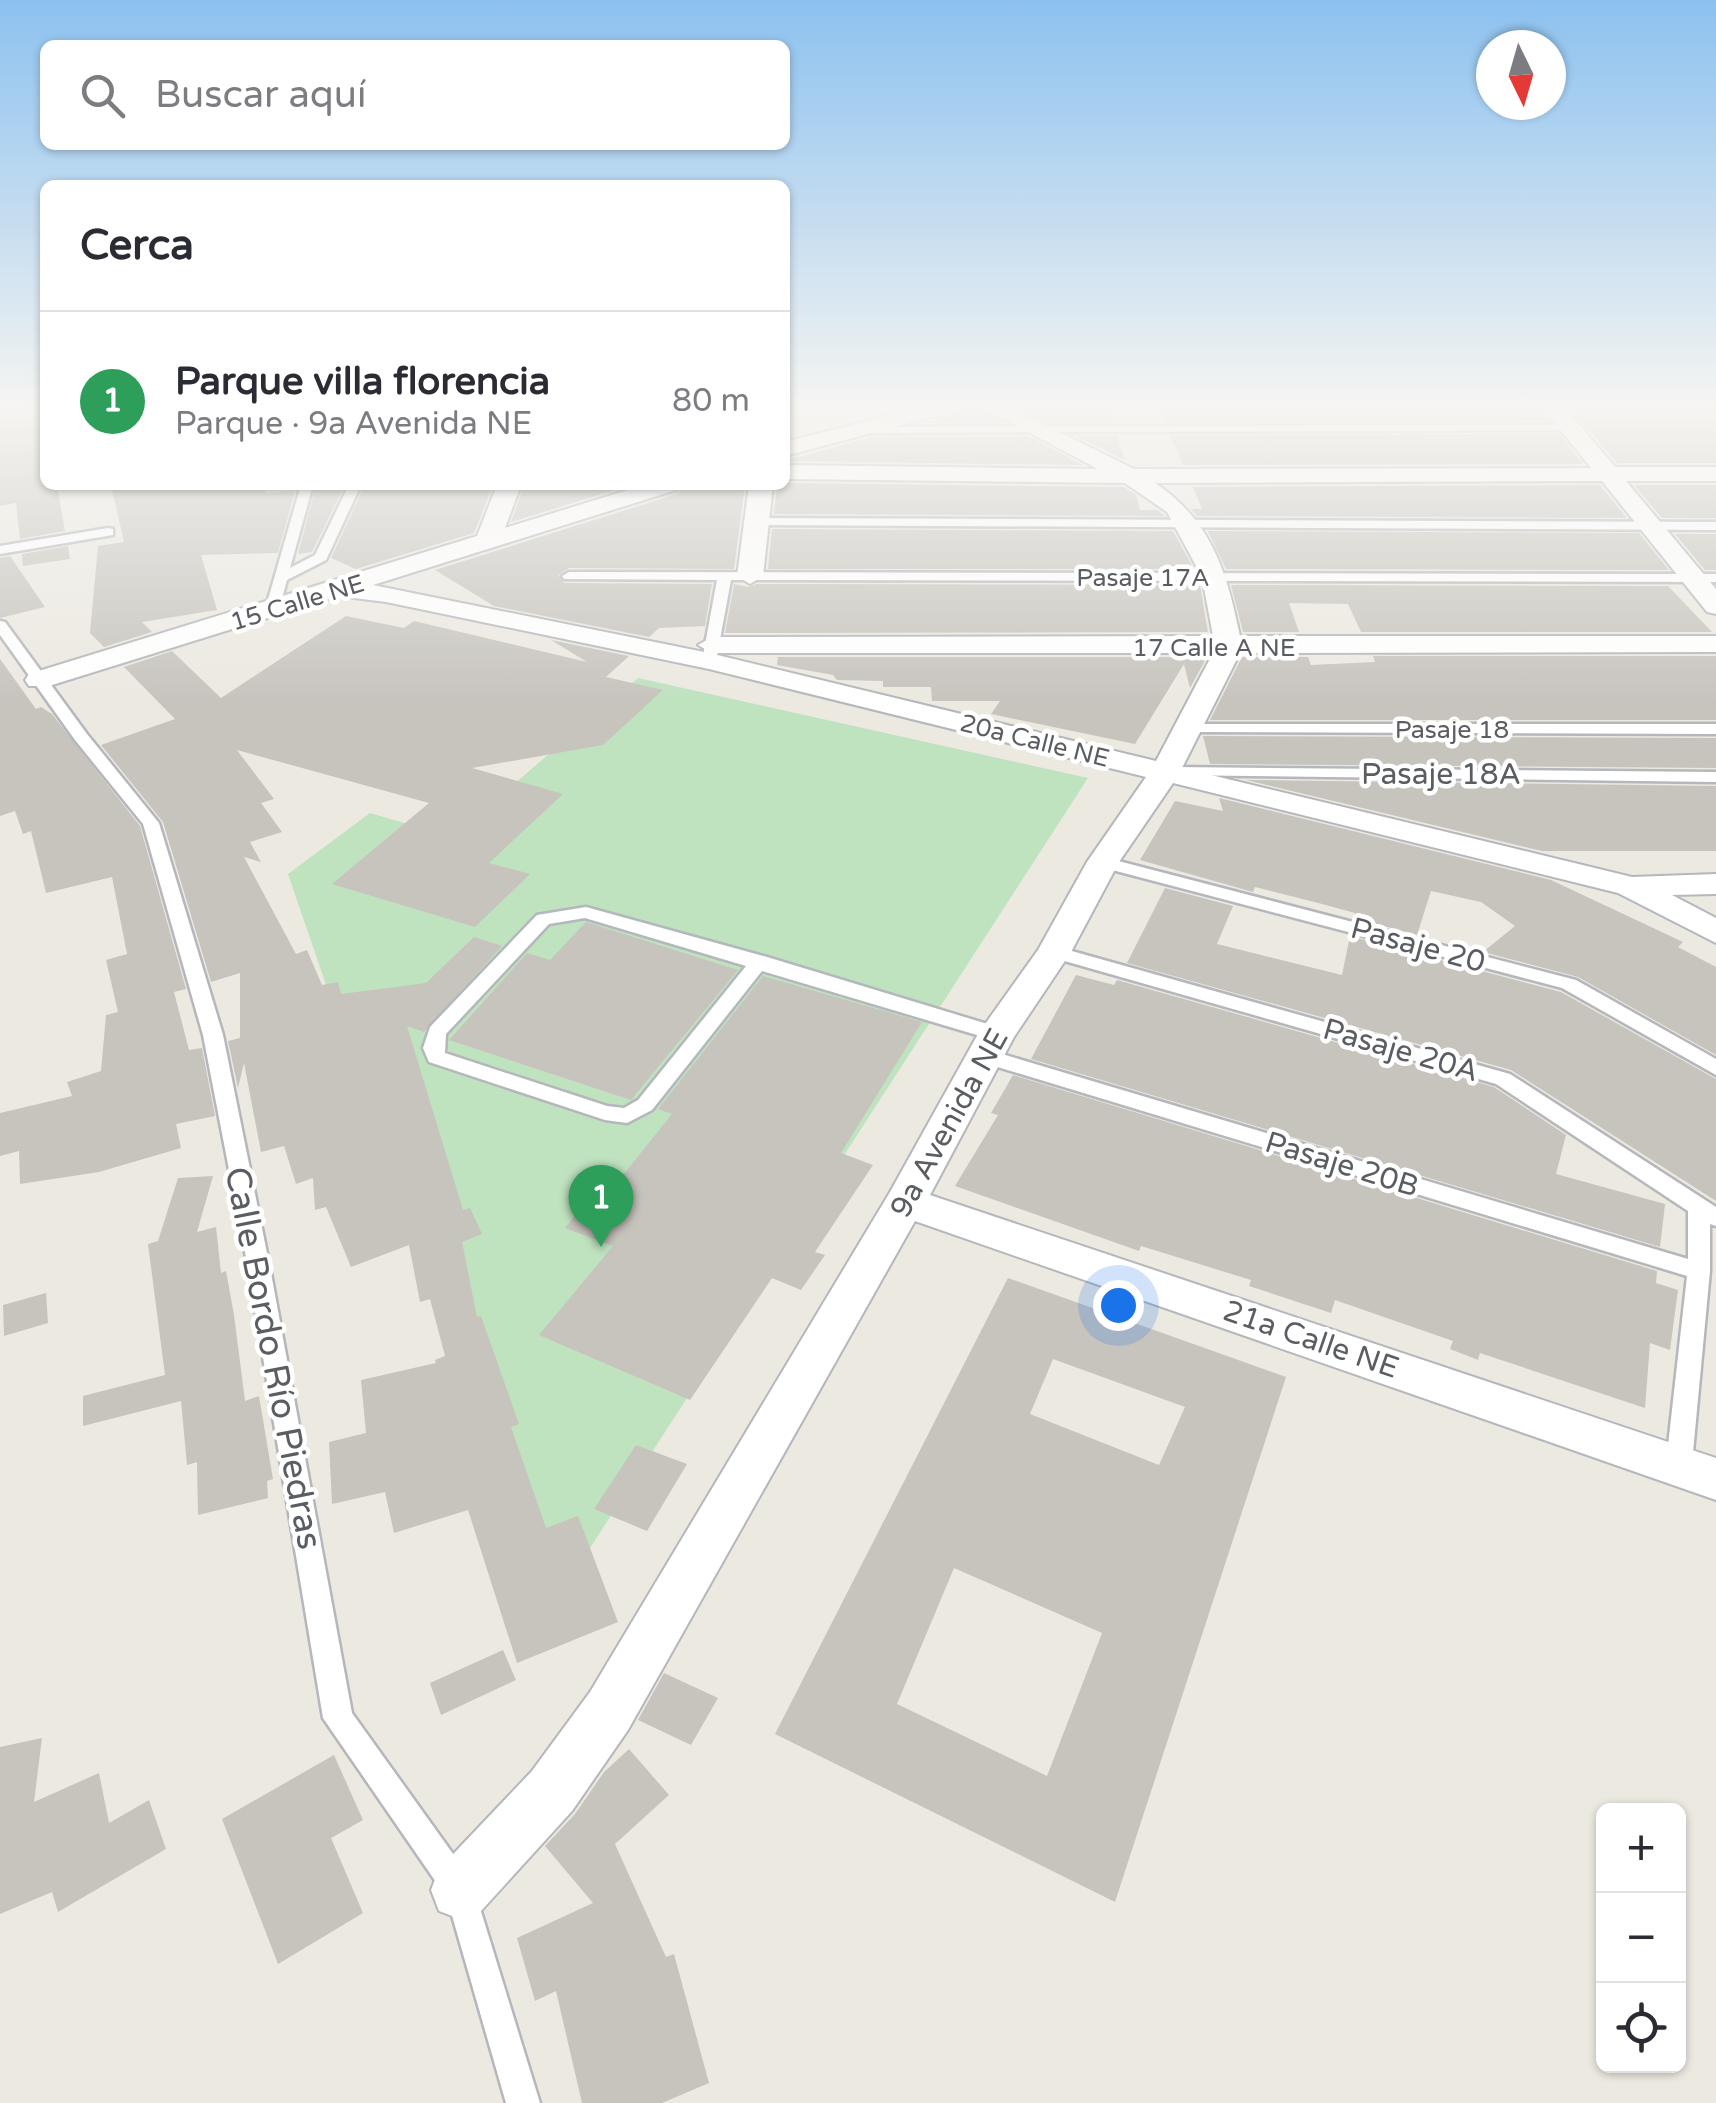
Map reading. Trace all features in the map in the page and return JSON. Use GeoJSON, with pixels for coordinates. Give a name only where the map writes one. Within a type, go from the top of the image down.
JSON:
{"type":"FeatureCollection","features":[{"type":"Feature","properties":{"kind":"street"},"geometry":{"type":"LineString","coordinates":[[487,542],[500,506]]}},
{"type":"Feature","properties":{"kind":"street","name":"15 Calle NE"},"geometry":{"type":"LineString","coordinates":[[39,680],[601,506]]}},
{"type":"Feature","properties":{"kind":"street"},"geometry":{"type":"LineString","coordinates":[[738,576],[759,506]]}},
{"type":"Feature","properties":{"kind":"street"},"geometry":{"type":"LineString","coordinates":[[1171,506],[1188,525],[1215,577],[1229,648]]}},
{"type":"Feature","properties":{"kind":"street"},"geometry":{"type":"LineString","coordinates":[[1634,506],[1704,578],[1716,606]]}},
{"type":"Feature","properties":{"kind":"street","name":"20a Calle NE"},"geometry":{"type":"LineString","coordinates":[[342,589],[710,653],[1165,772],[1630,886],[1716,932]]}},
{"type":"Feature","properties":{"kind":"street","name":"17 Calle A NE"},"geometry":{"type":"LineString","coordinates":[[710,653],[1716,644]]}},
{"type":"Feature","properties":{"kind":"street","name":"9a Avenida NE"},"geometry":{"type":"LineString","coordinates":[[460,1890],[552,1790],[609,1711],[905,1202],[991,1045],[1054,952],[1103,862],[1165,772],[1229,648]]}},
{"type":"Feature","properties":{"kind":"street"},"geometry":{"type":"LineString","coordinates":[[1630,886],[1716,884]]}},
{"type":"Feature","properties":{"kind":"street","name":"21a Calle NE"},"geometry":{"type":"LineString","coordinates":[[905,1202],[1698,1471]]}},
{"type":"Feature","properties":{"kind":"lane"},"geometry":{"type":"LineString","coordinates":[[272,610],[302,506]]}},
{"type":"Feature","properties":{"kind":"lane"},"geometry":{"type":"LineString","coordinates":[[284,577],[321,557],[345,506]]}},
{"type":"Feature","properties":{"kind":"lane"},"geometry":{"type":"LineString","coordinates":[[757,522],[1716,526]]}},
{"type":"Feature","properties":{"kind":"lane"},"geometry":{"type":"LineString","coordinates":[[0,550],[108,532]]}},
{"type":"Feature","properties":{"kind":"lane"},"geometry":{"type":"LineString","coordinates":[[0,560],[72,548]]}},
{"type":"Feature","properties":{"kind":"lane","name":"Pasaje 17A"},"geometry":{"type":"LineString","coordinates":[[569,576],[1704,578]]}},
{"type":"Feature","properties":{"kind":"lane"},"geometry":{"type":"LineString","coordinates":[[710,653],[738,576]]}},
{"type":"Feature","properties":{"kind":"lane","name":"Calle Bordo Río Piedras"},"geometry":{"type":"LineString","coordinates":[[0,625],[151,823],[213,1036],[274,1348],[338,1718],[460,1890],[523,2103]]}},
{"type":"Feature","properties":{"kind":"lane","name":"Pasaje 18"},"geometry":{"type":"LineString","coordinates":[[1188,730],[1716,730]]}},
{"type":"Feature","properties":{"kind":"lane","name":"Pasaje 18A"},"geometry":{"type":"LineString","coordinates":[[1165,772],[1716,776]]}},
{"type":"Feature","properties":{"kind":"lane","name":"Pasaje 20"},"geometry":{"type":"LineString","coordinates":[[1103,862],[1569,984],[1716,1068]]}},
{"type":"Feature","properties":{"kind":"lane","name":"Pasaje 20B"},"geometry":{"type":"LineString","coordinates":[[760,961],[645,1105],[627,1116],[605,1113],[436,1056],[433,1048],[437,1032],[543,919],[586,912],[760,961],[991,1045],[1699,1271]]}},
{"type":"Feature","properties":{"kind":"lane","name":"Pasaje 20A"},"geometry":{"type":"LineString","coordinates":[[1054,952],[1503,1080],[1707,1212]]}},
{"type":"Feature","properties":{"kind":"lane"},"geometry":{"type":"LineString","coordinates":[[1698,1471],[1699,1271],[1707,1212]]}},
{"type":"Feature","properties":{"kind":"green space"},"geometry":{"type":"Polygon","coordinates":[[[638,678],[1088,778],[544,1619],[288,874],[370,813],[452,837],[638,678]]]}},
{"type":"Feature","properties":{"kind":"building"},"geometry":{"type":"Polygon","coordinates":[[[16,506],[61,506],[65,531],[20,539],[16,506]]]}},
{"type":"Feature","properties":{"kind":"building"},"geometry":{"type":"Polygon","coordinates":[[[116,506],[291,506],[278,553],[201,555],[217,610],[142,622],[152,632],[104,647],[90,633],[98,546],[124,542],[116,506]]]}},
{"type":"Feature","properties":{"kind":"building"},"geometry":{"type":"Polygon","coordinates":[[[310,506],[335,506],[312,552],[298,554],[310,506]]]}},
{"type":"Feature","properties":{"kind":"building"},"geometry":{"type":"Polygon","coordinates":[[[355,506],[485,506],[474,533],[356,569],[331,558],[355,506]]]}},
{"type":"Feature","properties":{"kind":"building"},"geometry":{"type":"Polygon","coordinates":[[[517,506],[562,506],[511,522],[517,506]]]}},
{"type":"Feature","properties":{"kind":"building"},"geometry":{"type":"Polygon","coordinates":[[[638,506],[742,506],[734,569],[569,568],[558,575],[564,583],[712,584],[705,626],[659,628],[649,637],[494,606],[435,570],[638,506]]]}},
{"type":"Feature","properties":{"kind":"building"},"geometry":{"type":"Polygon","coordinates":[[[775,506],[1139,506],[1140,510],[1157,510],[1165,516],[774,514],[775,506]]]}},
{"type":"Feature","properties":{"kind":"building"},"geometry":{"type":"Polygon","coordinates":[[[1201,506],[1617,506],[1627,518],[1197,516],[1191,509],[1202,509],[1201,506]]]}},
{"type":"Feature","properties":{"kind":"building"},"geometry":{"type":"Polygon","coordinates":[[[1652,506],[1716,506],[1716,518],[1662,518],[1652,506]]]}},
{"type":"Feature","properties":{"kind":"building"},"geometry":{"type":"Polygon","coordinates":[[[772,529],[1173,531],[1194,569],[768,569],[772,529]]]}},
{"type":"Feature","properties":{"kind":"building"},"geometry":{"type":"Polygon","coordinates":[[[1208,531],[1639,533],[1669,570],[1226,569],[1208,531]]]}},
{"type":"Feature","properties":{"kind":"building"},"geometry":{"type":"Polygon","coordinates":[[[1675,534],[1716,534],[1716,570],[1705,570],[1675,534]]]}},
{"type":"Feature","properties":{"kind":"building"},"geometry":{"type":"Polygon","coordinates":[[[68,546],[70,559],[23,566],[22,554],[68,546]]]}},
{"type":"Feature","properties":{"kind":"building"},"geometry":{"type":"Polygon","coordinates":[[[10,556],[45,607],[0,618],[0,558],[10,556]]]}},
{"type":"Feature","properties":{"kind":"building"},"geometry":{"type":"Polygon","coordinates":[[[734,584],[1200,585],[1208,632],[725,633],[734,584]]]}},
{"type":"Feature","properties":{"kind":"building"},"geometry":{"type":"Polygon","coordinates":[[[1231,585],[1668,586],[1712,632],[1361,632],[1348,604],[1289,603],[1299,632],[1243,632],[1231,585]]]}},
{"type":"Feature","properties":{"kind":"building"},"geometry":{"type":"Polygon","coordinates":[[[346,616],[404,628],[414,621],[587,662],[551,640],[629,656],[606,677],[663,690],[603,745],[472,768],[563,794],[489,863],[530,874],[475,927],[332,884],[429,803],[237,750],[274,799],[261,803],[282,832],[250,842],[261,862],[244,857],[296,954],[307,950],[322,985],[338,982],[341,994],[426,983],[474,937],[502,946],[424,1032],[407,1026],[463,1210],[470,1208],[482,1234],[462,1242],[477,1317],[481,1316],[519,1424],[511,1427],[546,1528],[578,1516],[618,1622],[517,1663],[468,1510],[394,1533],[385,1492],[332,1504],[329,1442],[366,1433],[361,1380],[436,1363],[445,1356],[430,1299],[420,1302],[409,1245],[351,1267],[326,1207],[315,1210],[313,1178],[296,1184],[284,1146],[261,1152],[244,1063],[238,1088],[228,1041],[240,1038],[240,973],[211,982],[163,822],[101,745],[175,719],[124,667],[172,651],[221,698],[346,616]]]}},
{"type":"Feature","properties":{"kind":"building"},"geometry":{"type":"Polygon","coordinates":[[[1373,656],[1716,656],[1716,720],[1210,720],[1242,657],[1308,657],[1311,665],[1375,662],[1373,656]]]}},
{"type":"Feature","properties":{"kind":"building"},"geometry":{"type":"Polygon","coordinates":[[[778,657],[1207,657],[1190,688],[1184,664],[1135,744],[991,714],[1000,701],[932,701],[931,687],[883,687],[883,681],[837,680],[833,675],[777,665],[778,657]]]}},
{"type":"Feature","properties":{"kind":"building"},"geometry":{"type":"Polygon","coordinates":[[[0,659],[36,709],[41,707],[52,714],[140,826],[186,989],[174,992],[189,1050],[202,1048],[215,1116],[176,1124],[181,1148],[99,1172],[20,1184],[19,1151],[0,1156],[0,1113],[72,1096],[67,1082],[101,1071],[106,1015],[118,1012],[106,960],[127,954],[112,877],[46,893],[31,831],[23,834],[15,811],[0,816],[0,659]]]}},
{"type":"Feature","properties":{"kind":"building"},"geometry":{"type":"Polygon","coordinates":[[[1203,736],[1716,738],[1716,768],[1210,764],[1203,736]]]}},
{"type":"Feature","properties":{"kind":"building"},"geometry":{"type":"Polygon","coordinates":[[[1246,780],[1716,786],[1716,851],[1542,851],[1246,780]]]}},
{"type":"Feature","properties":{"kind":"building"},"geometry":{"type":"Polygon","coordinates":[[[1219,798],[1551,880],[1683,942],[1678,947],[1716,967],[1716,1055],[1578,977],[1483,952],[1515,926],[1481,902],[1431,891],[1417,935],[1354,918],[1355,913],[1322,904],[1255,887],[1253,892],[1140,860],[1175,801],[1223,811],[1219,798]]]}},
{"type":"Feature","properties":{"kind":"building"},"geometry":{"type":"Polygon","coordinates":[[[1165,888],[1233,906],[1217,944],[1342,975],[1350,936],[1561,992],[1716,1079],[1716,1201],[1511,1070],[1127,963],[1165,888]]]}},
{"type":"Feature","properties":{"kind":"building"},"geometry":{"type":"Polygon","coordinates":[[[586,922],[738,970],[631,1100],[449,1040],[527,953],[550,960],[586,922]]]}},
{"type":"Feature","properties":{"kind":"building"},"geometry":{"type":"Polygon","coordinates":[[[1076,975],[1114,985],[1117,980],[1494,1087],[1566,1135],[1556,1174],[1665,1204],[1660,1247],[1031,1059],[1076,975]]]}},
{"type":"Feature","properties":{"kind":"building"},"geometry":{"type":"Polygon","coordinates":[[[763,976],[922,1022],[841,1153],[873,1165],[815,1252],[825,1255],[801,1290],[772,1278],[690,1400],[539,1335],[613,1246],[565,1228],[595,1190],[607,1195],[672,1114],[658,1109],[763,976]]]}},
{"type":"Feature","properties":{"kind":"building"},"geometry":{"type":"Polygon","coordinates":[[[1013,1075],[1657,1271],[1656,1283],[1678,1290],[1670,1350],[1650,1343],[1645,1408],[1480,1353],[1478,1360],[1450,1349],[1453,1341],[1335,1300],[1331,1313],[1249,1286],[1251,1280],[1141,1246],[1139,1251],[955,1186],[998,1115],[991,1113],[1013,1075]]]}},
{"type":"Feature","properties":{"kind":"building"},"geometry":{"type":"Polygon","coordinates":[[[213,1176],[197,1232],[216,1227],[221,1273],[226,1271],[234,1315],[245,1401],[259,1396],[273,1479],[267,1481],[268,1498],[198,1515],[197,1462],[187,1465],[181,1401],[83,1426],[83,1396],[165,1375],[148,1244],[158,1241],[178,1178],[213,1176]]]}},
{"type":"Feature","properties":{"kind":"building"},"geometry":{"type":"Polygon","coordinates":[[[1008,1278],[1286,1377],[1115,1902],[775,1734],[1008,1278]],[[1053,1359],[1030,1414],[1159,1465],[1185,1407],[1053,1359]],[[954,1568],[897,1704],[1047,1776],[1102,1633],[954,1568]]]}},
{"type":"Feature","properties":{"kind":"building"},"geometry":{"type":"Polygon","coordinates":[[[46,1293],[48,1323],[4,1336],[3,1305],[46,1293]]]}},
{"type":"Feature","properties":{"kind":"building"},"geometry":{"type":"Polygon","coordinates":[[[636,1445],[687,1464],[647,1531],[594,1509],[636,1445]]]}},
{"type":"Feature","properties":{"kind":"building"},"geometry":{"type":"Polygon","coordinates":[[[503,1650],[516,1680],[441,1715],[430,1683],[503,1650]]]}},
{"type":"Feature","properties":{"kind":"building"},"geometry":{"type":"Polygon","coordinates":[[[664,1673],[718,1698],[691,1745],[638,1720],[664,1673]]]}},
{"type":"Feature","properties":{"kind":"building"},"geometry":{"type":"Polygon","coordinates":[[[42,1738],[34,1802],[99,1773],[109,1823],[149,1800],[166,1849],[58,1912],[52,1892],[0,1914],[0,1747],[42,1738]]]}},
{"type":"Feature","properties":{"kind":"building"},"geometry":{"type":"Polygon","coordinates":[[[629,1749],[669,1795],[615,1844],[666,1957],[674,1954],[709,2083],[662,2103],[582,2103],[556,1991],[535,2001],[517,1938],[593,1903],[545,1846],[575,1814],[604,1772],[629,1749]]]}},
{"type":"Feature","properties":{"kind":"building"},"geometry":{"type":"Polygon","coordinates":[[[334,1755],[363,1820],[331,1838],[363,1913],[278,1964],[222,1819],[334,1755]]]}},
{"type":"Feature","properties":{"kind":"place","name":"Parque villa florencia"},"geometry":{"type":"Point","coordinates":[601,1247]}}]}
